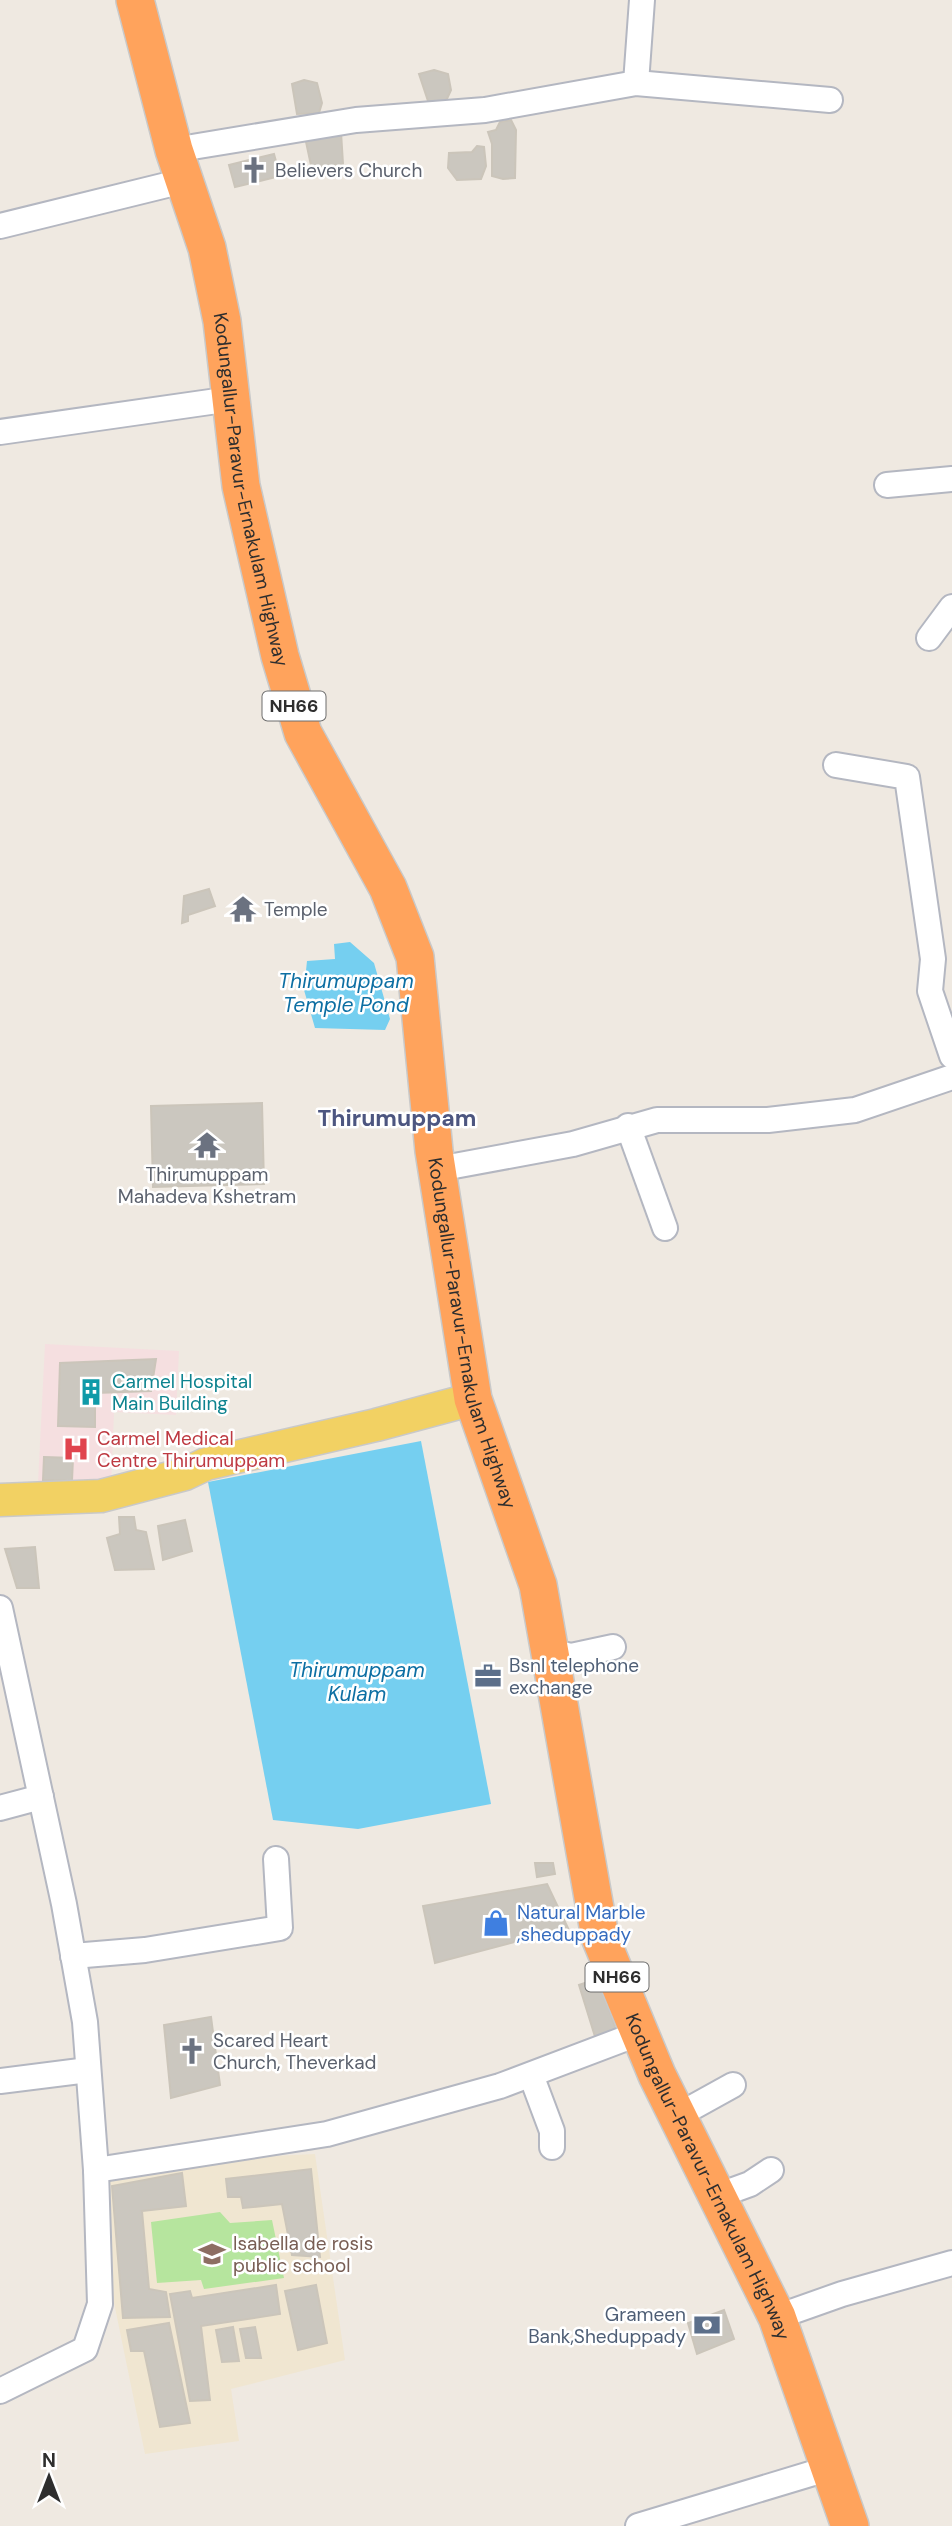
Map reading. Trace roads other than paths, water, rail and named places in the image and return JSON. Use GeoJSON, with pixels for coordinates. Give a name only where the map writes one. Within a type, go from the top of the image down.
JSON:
{"type":"FeatureCollection","features":[{"type":"Feature","properties":{"kind":"highway","name":"Kodungallur-Paravur-Ernakulam Highway"},"geometry":{"type":"LineString","coordinates":[[135,0],[179,165],[207,248],[222,321],[241,486],[280,656],[303,733],[388,888],[415,957],[438,1169],[473,1399],[538,1585],[600,1937],[677,2116],[777,2317],[850,2526]]}},
{"type":"Feature","properties":{"kind":"main road"},"geometry":{"type":"LineString","coordinates":[[0,1500],[101,1496],[185,1474],[206,1464],[376,1425],[473,1399]]}},
{"type":"Feature","properties":{"kind":"street"},"geometry":{"type":"LineString","coordinates":[[636,83],[642,0]]}},
{"type":"Feature","properties":{"kind":"street"},"geometry":{"type":"LineString","coordinates":[[0,226],[179,165],[356,120],[485,110],[636,83],[830,100]]}},
{"type":"Feature","properties":{"kind":"street"},"geometry":{"type":"LineString","coordinates":[[0,432],[231,399]]}},
{"type":"Feature","properties":{"kind":"street"},"geometry":{"type":"LineString","coordinates":[[887,485],[952,479]]}},
{"type":"Feature","properties":{"kind":"street"},"geometry":{"type":"LineString","coordinates":[[929,638],[952,607]]}},
{"type":"Feature","properties":{"kind":"street"},"geometry":{"type":"LineString","coordinates":[[836,765],[906,777],[933,959],[929,991],[952,1056]]}},
{"type":"Feature","properties":{"kind":"street"},"geometry":{"type":"LineString","coordinates":[[438,1169],[573,1144],[628,1126],[657,1120],[768,1120],[855,1110],[952,1077]]}},
{"type":"Feature","properties":{"kind":"street"},"geometry":{"type":"LineString","coordinates":[[628,1126],[665,1228]]}},
{"type":"Feature","properties":{"kind":"street"},"geometry":{"type":"LineString","coordinates":[[0,1608],[41,1797],[85,2022],[96,2170],[100,2304],[85,2349],[0,2391]]}},
{"type":"Feature","properties":{"kind":"street"},"geometry":{"type":"LineString","coordinates":[[549,1651],[571,1656],[613,1647]]}},
{"type":"Feature","properties":{"kind":"street"},"geometry":{"type":"LineString","coordinates":[[0,1808],[41,1797]]}},
{"type":"Feature","properties":{"kind":"street"},"geometry":{"type":"LineString","coordinates":[[73,1956],[145,1950],[281,1928],[276,1860]]}},
{"type":"Feature","properties":{"kind":"street"},"geometry":{"type":"LineString","coordinates":[[96,2170],[327,2134],[531,2075],[640,2033]]}},
{"type":"Feature","properties":{"kind":"street"},"geometry":{"type":"LineString","coordinates":[[0,2081],[88,2070]]}},
{"type":"Feature","properties":{"kind":"street"},"geometry":{"type":"LineString","coordinates":[[531,2075],[552,2131],[552,2147]]}},
{"type":"Feature","properties":{"kind":"street"},"geometry":{"type":"LineString","coordinates":[[677,2116],[733,2085]]}},
{"type":"Feature","properties":{"kind":"street"},"geometry":{"type":"LineString","coordinates":[[717,2196],[750,2183],[771,2170]]}},
{"type":"Feature","properties":{"kind":"street"},"geometry":{"type":"LineString","coordinates":[[777,2317],[842,2294],[952,2263]]}},
{"type":"Feature","properties":{"kind":"street"},"geometry":{"type":"LineString","coordinates":[[638,2526],[830,2468]]}},
{"type":"Feature","properties":{"kind":"water","name":"Thirumuppam Temple Pond"},"geometry":{"type":"Polygon","coordinates":[[[350,942],[374,963],[390,1019],[385,1030],[315,1028],[304,990],[307,961],[335,959],[334,944],[350,942]]]}},
{"type":"Feature","properties":{"kind":"water","name":"Thirumuppam Kulam"},"geometry":{"type":"Polygon","coordinates":[[[421,1441],[491,1804],[358,1829],[273,1820],[208,1482],[421,1441]]]}},
{"type":"Feature","properties":{"kind":"place","name":"Believers Church"},"geometry":{"type":"Point","coordinates":[254,170]}},
{"type":"Feature","properties":{"kind":"place","name":"Temple"},"geometry":{"type":"Point","coordinates":[243,909]}},
{"type":"Feature","properties":{"kind":"place","name":"Thirumuppam Mahadeva Kshetram"},"geometry":{"type":"Point","coordinates":[207,1145]}},
{"type":"Feature","properties":{"kind":"place","name":"Carmel Hospital Main Building"},"geometry":{"type":"Point","coordinates":[91,1392]}},
{"type":"Feature","properties":{"kind":"place","name":"Carmel Medical Centre Thirumuppam"},"geometry":{"type":"Point","coordinates":[76,1449]}},
{"type":"Feature","properties":{"kind":"place","name":"Bsnl telephone exchange"},"geometry":{"type":"Point","coordinates":[488,1676]}},
{"type":"Feature","properties":{"kind":"place","name":"Natural Marble ,sheduppady"},"geometry":{"type":"Point","coordinates":[496,1923]}},
{"type":"Feature","properties":{"kind":"place","name":"Scared Heart Church, Theverkad"},"geometry":{"type":"Point","coordinates":[192,2051]}},
{"type":"Feature","properties":{"kind":"place","name":"Isabella de rosis public school"},"geometry":{"type":"Point","coordinates":[212,2254]}},
{"type":"Feature","properties":{"kind":"place","name":"Grameen Bank,Sheduppady"},"geometry":{"type":"Point","coordinates":[707,2325]}},
{"type":"Feature","properties":{"kind":"district","name":"Thirumuppam"},"geometry":{"type":"Point","coordinates":[397,1118]}}]}
